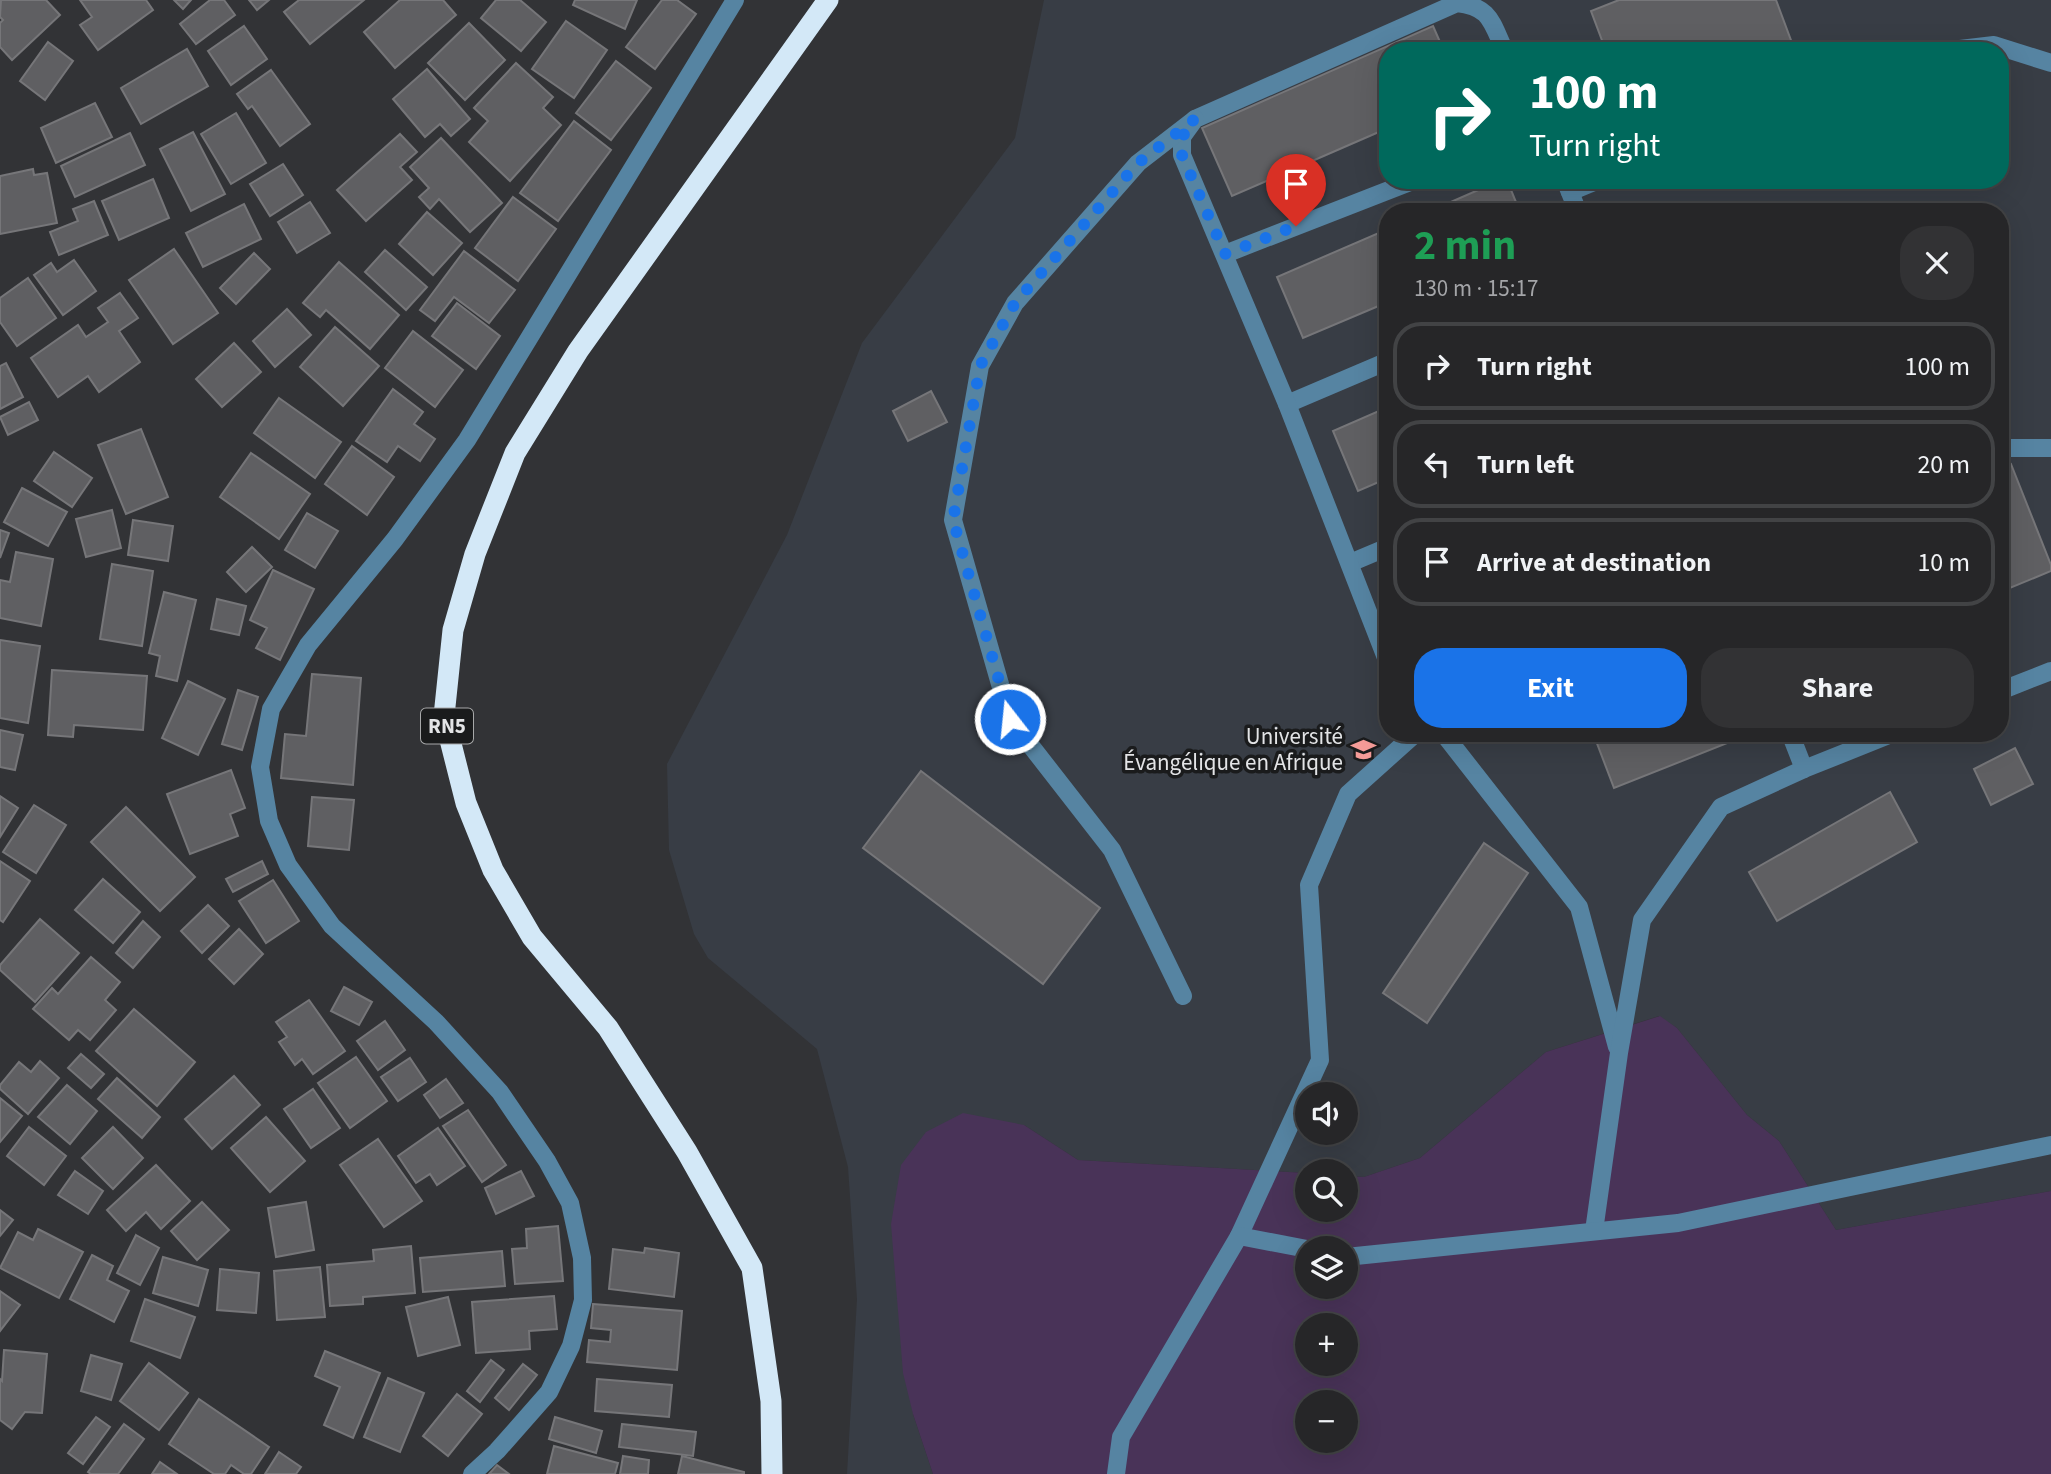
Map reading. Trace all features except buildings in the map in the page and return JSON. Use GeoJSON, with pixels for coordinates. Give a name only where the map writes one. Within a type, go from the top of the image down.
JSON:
{"type":"FeatureCollection","features":[{"type":"Feature","properties":{"kind":"highway","name":"RN5"},"geometry":{"type":"LineString","coordinates":[[772,1474],[771,1401],[752,1268],[687,1152],[608,1028],[532,937],[493,870],[466,803],[444,716],[453,630],[475,554],[514,453],[578,351],[828,0]]}},
{"type":"Feature","properties":{"kind":"street"},"geometry":{"type":"LineString","coordinates":[[472,1474],[497,1451],[549,1392],[571,1346],[583,1300],[582,1258],[570,1203],[547,1161],[500,1092],[436,1022],[332,926],[288,865],[269,821],[260,767],[271,709],[308,645],[395,538],[467,440],[735,0]]}},
{"type":"Feature","properties":{"kind":"street"},"geometry":{"type":"LineString","coordinates":[[1183,996],[1112,850],[1010,719],[953,520],[980,366],[1015,303],[1138,163],[1195,119],[1457,3],[1476,5],[1487,15],[1500,42]]}},
{"type":"Feature","properties":{"kind":"street"},"geometry":{"type":"LineString","coordinates":[[2009,50],[2051,63]]}},
{"type":"Feature","properties":{"kind":"street"},"geometry":{"type":"LineString","coordinates":[[1195,119],[1182,137],[1182,155],[1287,404],[1379,639]]}},
{"type":"Feature","properties":{"kind":"street"},"geometry":{"type":"LineString","coordinates":[[1225,254],[1392,189]]}},
{"type":"Feature","properties":{"kind":"street"},"geometry":{"type":"LineString","coordinates":[[1287,404],[1379,365]]}},
{"type":"Feature","properties":{"kind":"street"},"geometry":{"type":"LineString","coordinates":[[2009,448],[2051,447]]}},
{"type":"Feature","properties":{"kind":"street"},"geometry":{"type":"LineString","coordinates":[[1350,563],[1379,551]]}},
{"type":"Feature","properties":{"kind":"street"},"geometry":{"type":"LineString","coordinates":[[2009,687],[2051,671]]}},
{"type":"Feature","properties":{"kind":"street"},"geometry":{"type":"LineString","coordinates":[[1116,1474],[1121,1437],[1239,1236],[1320,1060],[1309,885],[1348,794],[1406,742]]}},
{"type":"Feature","properties":{"kind":"street"},"geometry":{"type":"LineString","coordinates":[[1450,742],[1579,907],[1619,1054]]}},
{"type":"Feature","properties":{"kind":"street"},"geometry":{"type":"LineString","coordinates":[[1794,742],[1804,769]]}},
{"type":"Feature","properties":{"kind":"street"},"geometry":{"type":"LineString","coordinates":[[1594,1231],[1619,1054],[1642,920],[1721,807],[1872,742]]}},
{"type":"Feature","properties":{"kind":"street"},"geometry":{"type":"LineString","coordinates":[[1358,1256],[1678,1223],[2051,1145]]}},
{"type":"Feature","properties":{"kind":"street"},"geometry":{"type":"LineString","coordinates":[[1239,1236],[1295,1247]]}},
{"type":"Feature","properties":{"kind":"shaded area","name":"Université Évangélique en Afrique"},"geometry":{"type":"Polygon","coordinates":[[[1044,0],[2051,0],[2051,1191],[1836,1230],[1779,1141],[1747,1115],[1677,1028],[1659,1016],[1546,1052],[1420,1158],[1364,1177],[1358,1177],[1358,1159],[1295,1159],[1295,1172],[1078,1160],[1024,1125],[913,1414],[933,1474],[847,1474],[857,1299],[848,1167],[817,1049],[708,958],[694,934],[669,850],[667,764],[787,535],[862,343],[1015,138],[1044,0]]]}},
{"type":"Feature","properties":{"kind":"shaded area"},"geometry":{"type":"Polygon","coordinates":[[[1660,1016],[1677,1028],[1747,1115],[1779,1141],[1836,1230],[2051,1191],[2051,1474],[933,1474],[903,1373],[891,1224],[901,1165],[926,1132],[963,1113],[1024,1125],[1078,1160],[1295,1172],[1295,1222],[1358,1222],[1358,1177],[1420,1158],[1546,1052],[1660,1016]]]}},
{"type":"Feature","properties":{"kind":"place","name":"Université Évangélique en Afrique"},"geometry":{"type":"Point","coordinates":[1363,749]}},
{"type":"Feature","properties":{"kind":"route"},"geometry":{"type":"LineString","coordinates":[[1010,719],[953,520],[980,366],[1015,303],[1138,163],[1195,119],[1182,137],[1182,155],[1225,254],[1296,226]]}}]}
